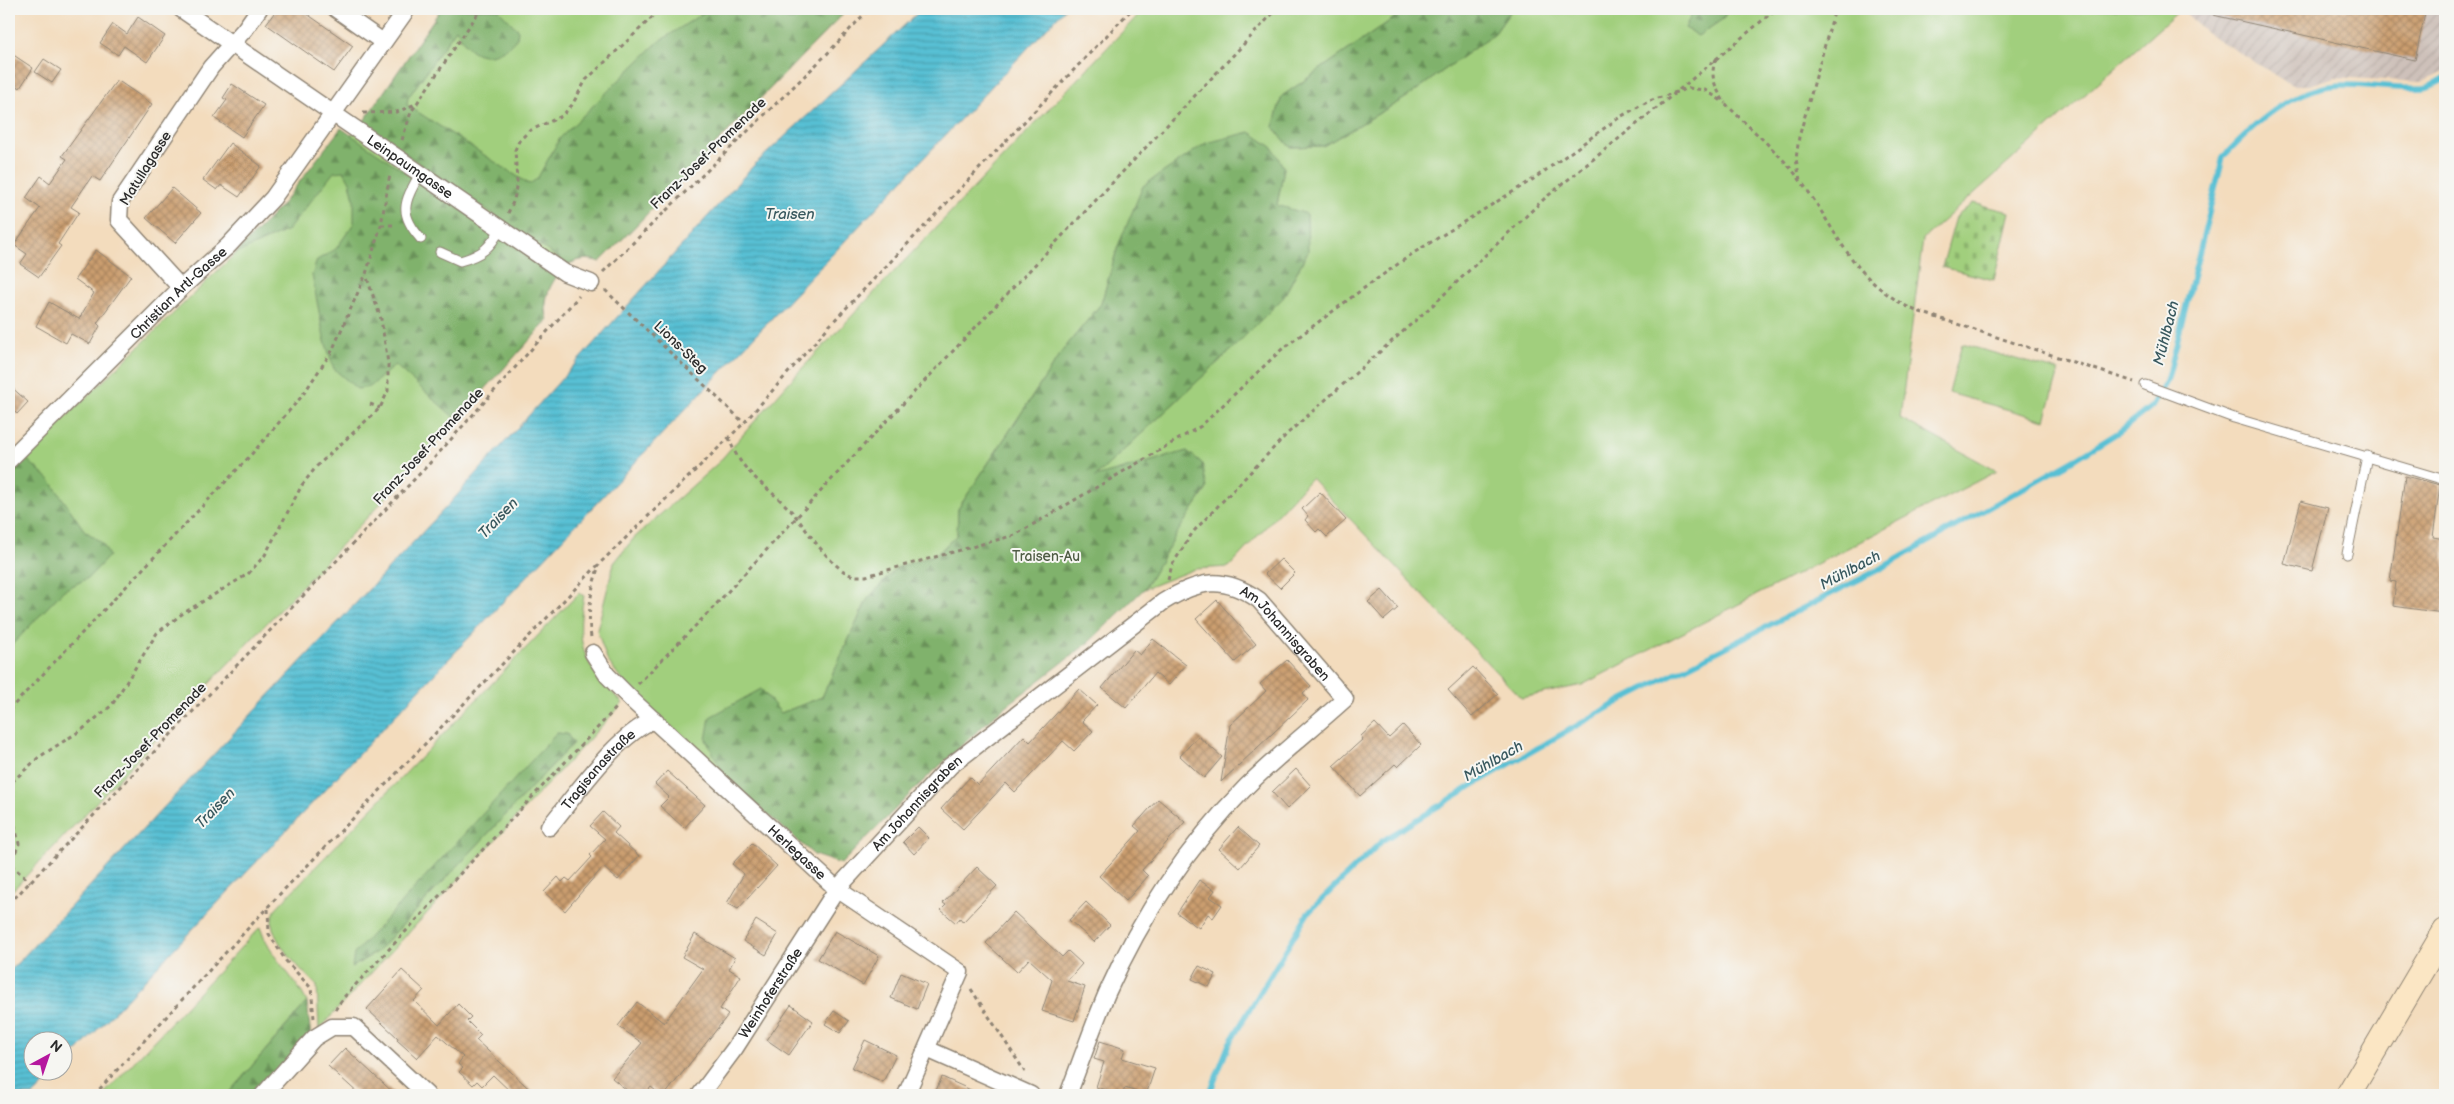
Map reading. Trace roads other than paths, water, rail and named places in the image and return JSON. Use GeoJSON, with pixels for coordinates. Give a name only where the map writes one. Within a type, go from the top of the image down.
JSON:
{"type":"FeatureCollection","features":[{"type":"Feature","properties":{"kind":"main road"},"geometry":{"type":"LineString","coordinates":[[2348,1095],[2445,931]]}},
{"type":"Feature","properties":{"kind":"street","name":"Leinpaumgasse"},"geometry":{"type":"LineString","coordinates":[[181,9],[421,172],[565,273],[597,286]]}},
{"type":"Feature","properties":{"kind":"street"},"geometry":{"type":"LineString","coordinates":[[231,44],[245,29],[259,9]]}},
{"type":"Feature","properties":{"kind":"street"},"geometry":{"type":"LineString","coordinates":[[336,9],[383,42]]}},
{"type":"Feature","properties":{"kind":"street","name":"Christian Artl-Gasse"},"geometry":{"type":"LineString","coordinates":[[9,460],[181,288],[228,246],[273,198],[407,9]]}},
{"type":"Feature","properties":{"kind":"street","name":"Matullagasse"},"geometry":{"type":"LineString","coordinates":[[181,288],[119,220],[120,202],[211,68],[231,44]]}},
{"type":"Feature","properties":{"kind":"street","name":"Am Johannisgraben"},"geometry":{"type":"LineString","coordinates":[[837,889],[950,766],[1163,602],[1180,592],[1210,583],[1224,583],[1242,588],[1259,600],[1345,700],[1246,787],[1206,832],[1166,884],[1107,993],[1068,1095]]}},
{"type":"Feature","properties":{"kind":"street","name":"Herlegasse"},"geometry":{"type":"LineString","coordinates":[[593,652],[607,675],[837,889],[960,972],[927,1049]]}},
{"type":"Feature","properties":{"kind":"street","name":"Tragisanastraße"},"geometry":{"type":"LineString","coordinates":[[549,827],[622,739],[639,726],[654,720]]}},
{"type":"Feature","properties":{"kind":"street","name":"Weinhoferstraße"},"geometry":{"type":"LineString","coordinates":[[700,1095],[735,1048],[837,889]]}},
{"type":"Feature","properties":{"kind":"street"},"geometry":{"type":"LineString","coordinates":[[263,1095],[314,1038],[332,1027],[354,1027],[427,1095]]}},
{"type":"Feature","properties":{"kind":"street"},"geometry":{"type":"LineString","coordinates":[[906,1095],[927,1049],[1032,1095]]}},
{"type":"Feature","properties":{"kind":"lane"},"geometry":{"type":"LineString","coordinates":[[421,172],[407,198],[405,212],[410,226],[421,238]]}},
{"type":"Feature","properties":{"kind":"lane"},"geometry":{"type":"LineString","coordinates":[[440,252],[460,261],[477,257],[493,243],[501,228]]}},
{"type":"Feature","properties":{"kind":"lane"},"geometry":{"type":"LineString","coordinates":[[2147,386],[2234,418],[2445,480]]}},
{"type":"Feature","properties":{"kind":"lane"},"geometry":{"type":"LineString","coordinates":[[2347,554],[2367,456]]}},
{"type":"Feature","properties":{"kind":"water","name":"Traisen"},"geometry":{"type":"Polygon","coordinates":[[[922,9],[1065,9],[72,1057],[72,1032],[22,1032],[22,1082],[47,1082],[34,1095],[9,1095],[9,972],[450,503],[754,165],[922,9]]]}},
{"type":"Feature","properties":{"kind":"waterway","name":"Mühlbach"},"geometry":{"type":"LineString","coordinates":[[1209,1095],[1229,1044],[1308,913],[1382,841],[1478,782],[1622,700],[1876,571],[2077,458],[2119,432],[2152,406],[2168,378],[2223,157],[2247,133],[2275,110],[2290,100],[2323,87],[2362,85],[2424,88],[2445,79]]}},
{"type":"Feature","properties":{"kind":"park label","name":"Traisen-Au"},"geometry":{"type":"Point","coordinates":[1046,556]}}]}
